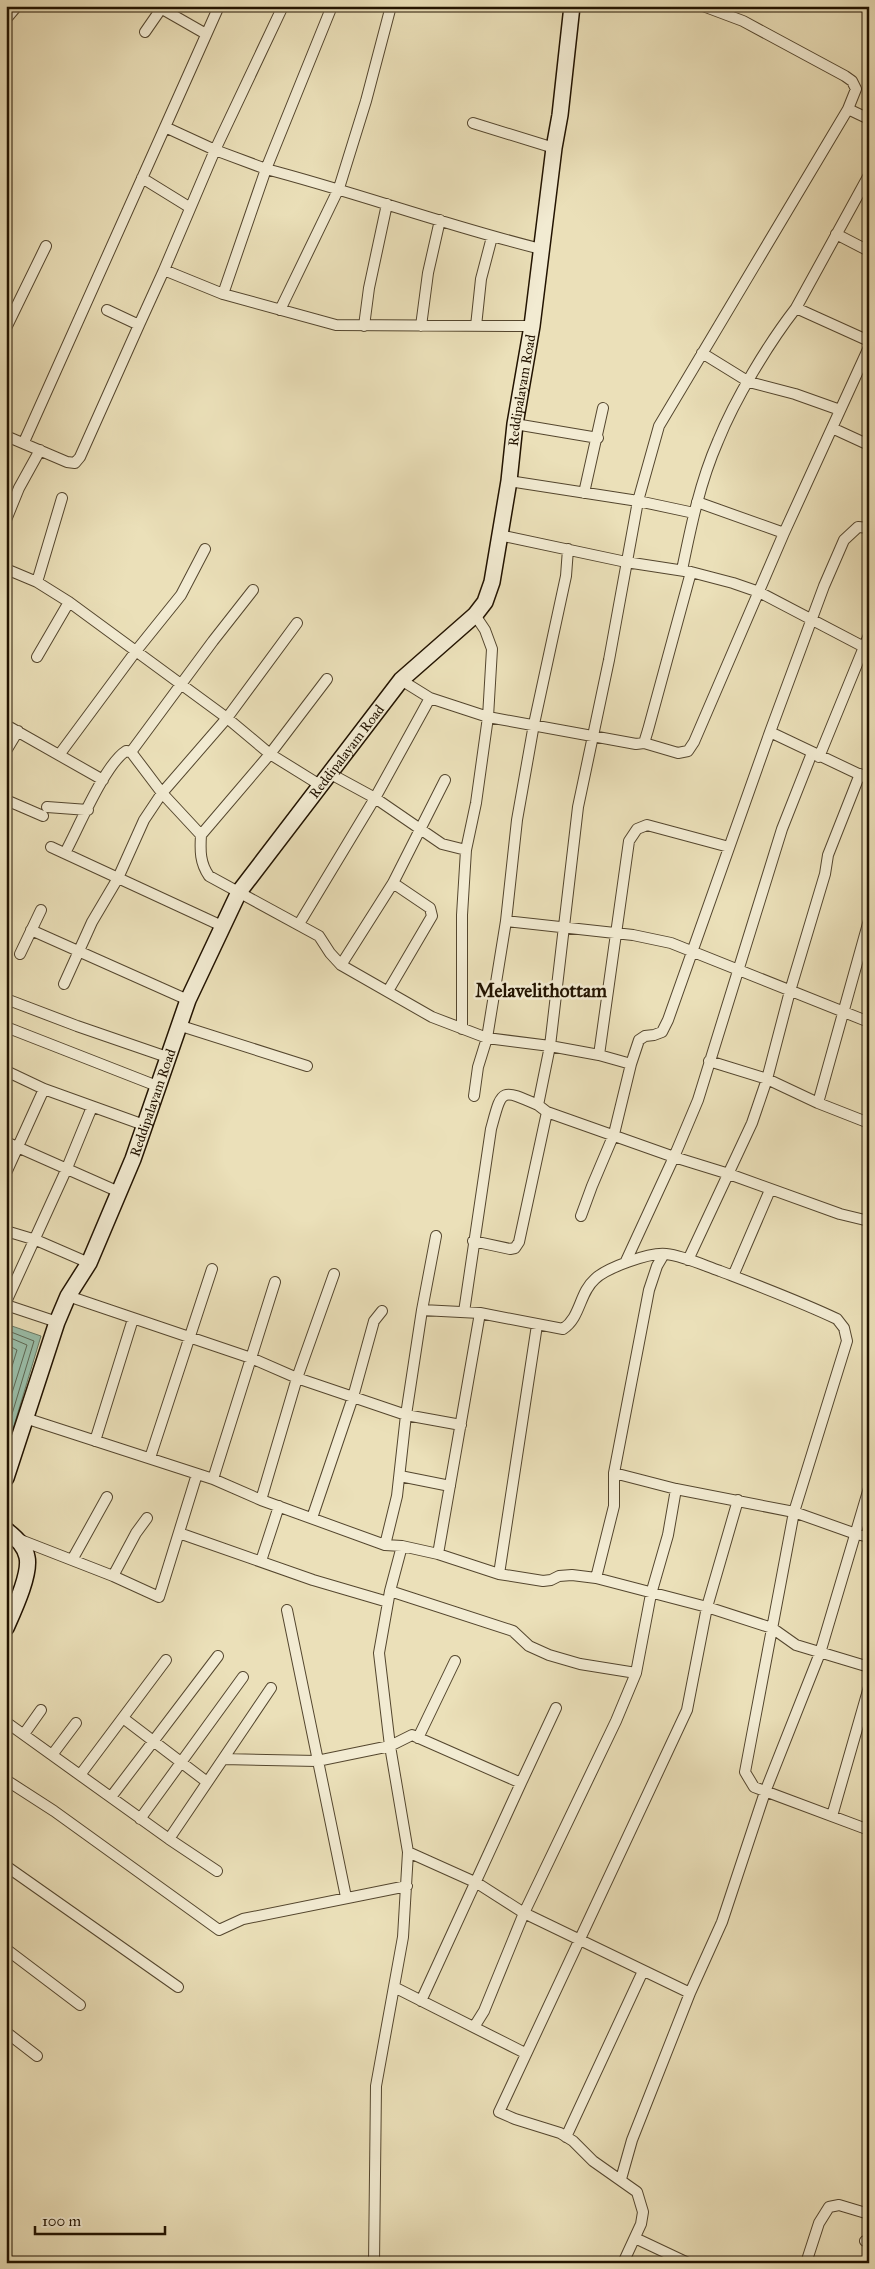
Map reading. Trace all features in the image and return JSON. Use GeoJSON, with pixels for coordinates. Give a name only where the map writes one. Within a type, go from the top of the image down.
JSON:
{"type":"FeatureCollection","features":[{"type":"Feature","properties":{"kind":"main road","name":"Reddipalayam Road"},"geometry":{"type":"LineString","coordinates":[[6,1478],[57,1322],[68,1296],[89,1263],[119,1192],[188,1000],[239,892],[402,680],[475,615],[485,602],[492,582],[509,481],[515,424],[532,326],[540,249],[560,115],[572,6]]}},
{"type":"Feature","properties":{"kind":"main road"},"geometry":{"type":"LineString","coordinates":[[6,1628],[10,1607],[23,1588],[28,1558],[12,1534]]}},
{"type":"Feature","properties":{"kind":"street"},"geometry":{"type":"LineString","coordinates":[[6,19],[17,6]]}},
{"type":"Feature","properties":{"kind":"street"},"geometry":{"type":"LineString","coordinates":[[24,442],[219,6]]}},
{"type":"Feature","properties":{"kind":"street"},"geometry":{"type":"LineString","coordinates":[[6,436],[24,442],[67,462],[75,463],[80,458],[164,270],[189,207],[282,6]]}},
{"type":"Feature","properties":{"kind":"street"},"geometry":{"type":"LineString","coordinates":[[223,294],[266,169],[332,6]]}},
{"type":"Feature","properties":{"kind":"street"},"geometry":{"type":"LineString","coordinates":[[280,310],[339,188],[366,101],[390,6]]}},
{"type":"Feature","properties":{"kind":"street"},"geometry":{"type":"LineString","coordinates":[[538,1105],[550,1046],[578,807],[609,660],[638,501],[659,426],[848,109],[856,89],[852,81],[846,76],[743,21],[703,6]]}},
{"type":"Feature","properties":{"kind":"street"},"geometry":{"type":"LineString","coordinates":[[145,32],[160,7],[206,34]]}},
{"type":"Feature","properties":{"kind":"street"},"geometry":{"type":"LineString","coordinates":[[848,109],[869,119]]}},
{"type":"Feature","properties":{"kind":"street"},"geometry":{"type":"LineString","coordinates":[[473,123],[554,148]]}},
{"type":"Feature","properties":{"kind":"street"},"geometry":{"type":"LineString","coordinates":[[165,127],[215,150],[266,169],[339,188],[492,237],[540,249]]}},
{"type":"Feature","properties":{"kind":"street"},"geometry":{"type":"LineString","coordinates":[[644,743],[686,571],[696,508],[718,440],[749,382],[796,308],[869,175]]}},
{"type":"Feature","properties":{"kind":"street"},"geometry":{"type":"LineString","coordinates":[[142,178],[189,207]]}},
{"type":"Feature","properties":{"kind":"street"},"geometry":{"type":"LineString","coordinates":[[364,326],[368,288],[387,204]]}},
{"type":"Feature","properties":{"kind":"street"},"geometry":{"type":"LineString","coordinates":[[421,326],[428,273],[440,220]]}},
{"type":"Feature","properties":{"kind":"street"},"geometry":{"type":"LineString","coordinates":[[836,234],[869,251]]}},
{"type":"Feature","properties":{"kind":"street"},"geometry":{"type":"LineString","coordinates":[[476,326],[482,279],[492,237]]}},
{"type":"Feature","properties":{"kind":"street"},"geometry":{"type":"LineString","coordinates":[[6,328],[46,246]]}},
{"type":"Feature","properties":{"kind":"street"},"geometry":{"type":"LineString","coordinates":[[164,270],[223,294],[336,326],[532,326]]}},
{"type":"Feature","properties":{"kind":"street"},"geometry":{"type":"LineString","coordinates":[[796,308],[869,341]]}},
{"type":"Feature","properties":{"kind":"street"},"geometry":{"type":"LineString","coordinates":[[107,310],[139,324]]}},
{"type":"Feature","properties":{"kind":"street"},"geometry":{"type":"LineString","coordinates":[[402,680],[430,698],[488,717],[534,724],[624,744],[644,743],[678,753],[688,751],[694,742],[784,533],[869,348]]}},
{"type":"Feature","properties":{"kind":"street"},"geometry":{"type":"LineString","coordinates":[[702,353],[749,382],[795,394],[840,410]]}},
{"type":"Feature","properties":{"kind":"street"},"geometry":{"type":"LineString","coordinates":[[584,493],[598,438],[603,408]]}},
{"type":"Feature","properties":{"kind":"street"},"geometry":{"type":"LineString","coordinates":[[515,424],[598,438]]}},
{"type":"Feature","properties":{"kind":"street"},"geometry":{"type":"LineString","coordinates":[[832,428],[869,445]]}},
{"type":"Feature","properties":{"kind":"street"},"geometry":{"type":"LineString","coordinates":[[6,520],[19,488],[40,450]]}},
{"type":"Feature","properties":{"kind":"street"},"geometry":{"type":"LineString","coordinates":[[509,481],[696,508],[784,533]]}},
{"type":"Feature","properties":{"kind":"street"},"geometry":{"type":"LineString","coordinates":[[37,582],[62,498]]}},
{"type":"Feature","properties":{"kind":"street"},"geometry":{"type":"LineString","coordinates":[[581,1216],[614,1134],[631,1064],[640,1040],[645,1036],[662,1032],[668,1020],[770,732],[814,619],[824,586],[844,540],[858,527],[869,528]]}},
{"type":"Feature","properties":{"kind":"street"},"geometry":{"type":"LineString","coordinates":[[499,535],[626,562],[686,571],[759,592],[814,619],[866,648]]}},
{"type":"Feature","properties":{"kind":"street"},"geometry":{"type":"LineString","coordinates":[[59,755],[136,651],[181,595],[205,549]]}},
{"type":"Feature","properties":{"kind":"street"},"geometry":{"type":"LineString","coordinates":[[474,1096],[478,1068],[487,1038],[506,921],[518,820],[534,724],[566,576],[568,549]]}},
{"type":"Feature","properties":{"kind":"street"},"geometry":{"type":"LineString","coordinates":[[6,569],[37,582],[69,602],[227,718],[270,754],[320,785]]}},
{"type":"Feature","properties":{"kind":"street"},"geometry":{"type":"LineString","coordinates":[[131,752],[253,590]]}},
{"type":"Feature","properties":{"kind":"street"},"geometry":{"type":"LineString","coordinates":[[37,657],[69,602]]}},
{"type":"Feature","properties":{"kind":"street"},"geometry":{"type":"LineString","coordinates":[[462,1029],[462,915],[466,850],[476,803],[488,717],[492,649],[485,630],[475,615]]}},
{"type":"Feature","properties":{"kind":"street"},"geometry":{"type":"LineString","coordinates":[[64,984],[92,922],[118,878],[144,820],[162,793],[227,718],[297,623]]}},
{"type":"Feature","properties":{"kind":"street"},"geometry":{"type":"LineString","coordinates":[[626,1261],[698,1100],[782,829],[866,648],[869,635]]}},
{"type":"Feature","properties":{"kind":"street"},"geometry":{"type":"LineString","coordinates":[[327,679],[270,754],[201,835],[200,851],[202,866],[209,876],[319,936],[330,953],[341,965],[432,1017],[487,1038],[550,1046],[599,1055],[631,1064]]}},
{"type":"Feature","properties":{"kind":"street"},"geometry":{"type":"LineString","coordinates":[[299,924],[375,798],[430,698]]}},
{"type":"Feature","properties":{"kind":"street"},"geometry":{"type":"LineString","coordinates":[[6,725],[103,780]]}},
{"type":"Feature","properties":{"kind":"street"},"geometry":{"type":"LineString","coordinates":[[6,751],[18,731]]}},
{"type":"Feature","properties":{"kind":"street"},"geometry":{"type":"LineString","coordinates":[[688,1260],[749,1131],[767,1079],[828,855],[864,777],[770,732]]}},
{"type":"Feature","properties":{"kind":"street"},"geometry":{"type":"LineString","coordinates":[[65,853],[103,780],[121,754],[126,751],[131,752],[162,793],[201,835]]}},
{"type":"Feature","properties":{"kind":"street"},"geometry":{"type":"LineString","coordinates":[[330,773],[375,798],[420,831],[442,844],[466,850]]}},
{"type":"Feature","properties":{"kind":"street"},"geometry":{"type":"LineString","coordinates":[[341,965],[393,883],[446,780]]}},
{"type":"Feature","properties":{"kind":"street"},"geometry":{"type":"LineString","coordinates":[[6,800],[45,811],[88,810]]}},
{"type":"Feature","properties":{"kind":"street"},"geometry":{"type":"LineString","coordinates":[[599,1055],[629,841],[637,829],[647,825],[729,847]]}},
{"type":"Feature","properties":{"kind":"street"},"geometry":{"type":"LineString","coordinates":[[51,847],[222,926]]}},
{"type":"Feature","properties":{"kind":"street"},"geometry":{"type":"LineString","coordinates":[[388,991],[432,916],[430,908],[393,883]]}},
{"type":"Feature","properties":{"kind":"street"},"geometry":{"type":"LineString","coordinates":[[20,954],[41,910]]}},
{"type":"Feature","properties":{"kind":"street"},"geometry":{"type":"LineString","coordinates":[[818,1103],[842,1011],[869,920]]}},
{"type":"Feature","properties":{"kind":"street"},"geometry":{"type":"LineString","coordinates":[[506,921],[616,933],[671,943],[869,1022]]}},
{"type":"Feature","properties":{"kind":"street"},"geometry":{"type":"LineString","coordinates":[[31,930],[188,1000]]}},
{"type":"Feature","properties":{"kind":"street"},"geometry":{"type":"LineString","coordinates":[[6,998],[77,1026],[167,1057]]}},
{"type":"Feature","properties":{"kind":"street"},"geometry":{"type":"LineString","coordinates":[[178,1025],[307,1066]]}},
{"type":"Feature","properties":{"kind":"street"},"geometry":{"type":"LineString","coordinates":[[6,1027],[157,1086]]}},
{"type":"Feature","properties":{"kind":"street"},"geometry":{"type":"LineString","coordinates":[[709,1061],[767,1079],[818,1103],[869,1122]]}},
{"type":"Feature","properties":{"kind":"street"},"geometry":{"type":"LineString","coordinates":[[6,1071],[44,1089],[144,1125]]}},
{"type":"Feature","properties":{"kind":"street"},"geometry":{"type":"LineString","coordinates":[[6,1173],[44,1089]]}},
{"type":"Feature","properties":{"kind":"street"},"geometry":{"type":"LineString","coordinates":[[464,1312],[491,1129],[498,1103],[504,1095],[512,1093],[538,1105],[547,1112],[840,1214],[869,1221]]}},
{"type":"Feature","properties":{"kind":"street"},"geometry":{"type":"LineString","coordinates":[[57,1322],[6,1304],[68,1168],[92,1106]]}},
{"type":"Feature","properties":{"kind":"street"},"geometry":{"type":"LineString","coordinates":[[473,1241],[510,1249],[515,1248],[519,1242],[547,1112]]}},
{"type":"Feature","properties":{"kind":"street"},"geometry":{"type":"LineString","coordinates":[[6,1142],[119,1192]]}},
{"type":"Feature","properties":{"kind":"street"},"geometry":{"type":"LineString","coordinates":[[734,1276],[770,1190]]}},
{"type":"Feature","properties":{"kind":"street"},"geometry":{"type":"LineString","coordinates":[[6,1231],[36,1240],[89,1263]]}},
{"type":"Feature","properties":{"kind":"street"},"geometry":{"type":"LineString","coordinates":[[385,1545],[397,1496],[406,1415],[422,1310],[436,1236]]}},
{"type":"Feature","properties":{"kind":"street"},"geometry":{"type":"LineString","coordinates":[[596,1578],[614,1506],[614,1473],[649,1290],[657,1266],[664,1254]]}},
{"type":"Feature","properties":{"kind":"street"},"geometry":{"type":"LineString","coordinates":[[422,1310],[480,1313],[563,1329],[570,1325],[586,1290],[594,1279],[626,1261],[664,1254],[734,1276],[837,1319],[844,1328],[847,1341],[794,1512],[745,1772],[754,1787],[869,1830]]}},
{"type":"Feature","properties":{"kind":"street"},"geometry":{"type":"LineString","coordinates":[[150,1458],[212,1269]]}},
{"type":"Feature","properties":{"kind":"street"},"geometry":{"type":"LineString","coordinates":[[261,1500],[297,1378],[334,1274]]}},
{"type":"Feature","properties":{"kind":"street"},"geometry":{"type":"LineString","coordinates":[[213,1479],[275,1282]]}},
{"type":"Feature","properties":{"kind":"street"},"geometry":{"type":"LineString","coordinates":[[68,1296],[251,1358],[297,1378],[406,1415],[461,1424]]}},
{"type":"Feature","properties":{"kind":"street"},"geometry":{"type":"LineString","coordinates":[[312,1518],[353,1397],[374,1321],[382,1311]]}},
{"type":"Feature","properties":{"kind":"street"},"geometry":{"type":"LineString","coordinates":[[438,1554],[480,1313]]}},
{"type":"Feature","properties":{"kind":"street"},"geometry":{"type":"LineString","coordinates":[[95,1441],[133,1319]]}},
{"type":"Feature","properties":{"kind":"street"},"geometry":{"type":"LineString","coordinates":[[500,1574],[537,1325]]}},
{"type":"Feature","properties":{"kind":"street"},"geometry":{"type":"LineString","coordinates":[[25,1418],[213,1479],[261,1500],[385,1545],[402,1546],[438,1554],[500,1574],[543,1581],[559,1576],[572,1575],[596,1578],[772,1628],[796,1645],[869,1667]]}},
{"type":"Feature","properties":{"kind":"street"},"geometry":{"type":"LineString","coordinates":[[614,1473],[676,1489],[794,1512],[869,1537]]}},
{"type":"Feature","properties":{"kind":"street"},"geometry":{"type":"LineString","coordinates":[[12,1534],[159,1597],[198,1474]]}},
{"type":"Feature","properties":{"kind":"street"},"geometry":{"type":"LineString","coordinates":[[400,1476],[450,1486]]}},
{"type":"Feature","properties":{"kind":"street"},"geometry":{"type":"LineString","coordinates":[[621,2179],[632,2140],[690,1993],[722,1922],[765,1792],[820,1653],[869,1488]]}},
{"type":"Feature","properties":{"kind":"street"},"geometry":{"type":"LineString","coordinates":[[474,2027],[484,2011],[524,1914],[616,1721],[636,1673],[651,1594],[668,1535],[676,1489]]}},
{"type":"Feature","properties":{"kind":"street"},"geometry":{"type":"LineString","coordinates":[[72,1560],[107,1497]]}},
{"type":"Feature","properties":{"kind":"street"},"geometry":{"type":"LineString","coordinates":[[623,2263],[641,2224],[643,2212],[637,2192],[593,2161],[566,2137],[499,2112],[687,1710],[707,1608],[738,1500]]}},
{"type":"Feature","properties":{"kind":"street"},"geometry":{"type":"LineString","coordinates":[[261,1561],[279,1506]]}},
{"type":"Feature","properties":{"kind":"street"},"geometry":{"type":"LineString","coordinates":[[113,1576],[136,1533],[148,1518]]}},
{"type":"Feature","properties":{"kind":"street"},"geometry":{"type":"LineString","coordinates":[[179,1532],[313,1580],[388,1602]]}},
{"type":"Feature","properties":{"kind":"street"},"geometry":{"type":"LineString","coordinates":[[374,2263],[376,2086],[403,1937],[408,1852],[390,1746],[379,1653],[390,1591],[402,1546]]}},
{"type":"Feature","properties":{"kind":"street"},"geometry":{"type":"LineString","coordinates":[[390,1591],[513,1631],[529,1646],[548,1655],[580,1664],[636,1673]]}},
{"type":"Feature","properties":{"kind":"street"},"geometry":{"type":"LineString","coordinates":[[287,1610],[346,1897]]}},
{"type":"Feature","properties":{"kind":"street"},"geometry":{"type":"LineString","coordinates":[[111,1797],[218,1656]]}},
{"type":"Feature","properties":{"kind":"street"},"geometry":{"type":"LineString","coordinates":[[80,1775],[166,1660]]}},
{"type":"Feature","properties":{"kind":"street"},"geometry":{"type":"LineString","coordinates":[[418,1738],[455,1661]]}},
{"type":"Feature","properties":{"kind":"street"},"geometry":{"type":"LineString","coordinates":[[140,1819],[243,1676]]}},
{"type":"Feature","properties":{"kind":"street"},"geometry":{"type":"LineString","coordinates":[[832,1816],[869,1687]]}},
{"type":"Feature","properties":{"kind":"street"},"geometry":{"type":"LineString","coordinates":[[169,1840],[271,1688]]}},
{"type":"Feature","properties":{"kind":"street"},"geometry":{"type":"LineString","coordinates":[[422,2001],[556,1708]]}},
{"type":"Feature","properties":{"kind":"street"},"geometry":{"type":"LineString","coordinates":[[24,1734],[41,1710]]}},
{"type":"Feature","properties":{"kind":"street"},"geometry":{"type":"LineString","coordinates":[[123,1718],[180,1763],[208,1782]]}},
{"type":"Feature","properties":{"kind":"street"},"geometry":{"type":"LineString","coordinates":[[6,1722],[169,1840],[217,1871]]}},
{"type":"Feature","properties":{"kind":"street"},"geometry":{"type":"LineString","coordinates":[[52,1755],[76,1723]]}},
{"type":"Feature","properties":{"kind":"street"},"geometry":{"type":"LineString","coordinates":[[223,1759],[317,1761],[390,1746],[412,1735],[521,1783]]}},
{"type":"Feature","properties":{"kind":"street"},"geometry":{"type":"LineString","coordinates":[[6,1780],[54,1811],[219,1930],[243,1919],[407,1886]]}},
{"type":"Feature","properties":{"kind":"street"},"geometry":{"type":"LineString","coordinates":[[408,1852],[477,1883],[524,1914],[690,1993]]}},
{"type":"Feature","properties":{"kind":"street"},"geometry":{"type":"LineString","coordinates":[[6,1866],[178,1987]]}},
{"type":"Feature","properties":{"kind":"street"},"geometry":{"type":"LineString","coordinates":[[6,1949],[80,2005]]}},
{"type":"Feature","properties":{"kind":"street"},"geometry":{"type":"LineString","coordinates":[[566,2137],[643,1971]]}},
{"type":"Feature","properties":{"kind":"street"},"geometry":{"type":"LineString","coordinates":[[394,1987],[525,2053]]}},
{"type":"Feature","properties":{"kind":"street"},"geometry":{"type":"LineString","coordinates":[[6,2032],[38,2056]]}},
{"type":"Feature","properties":{"kind":"street"},"geometry":{"type":"LineString","coordinates":[[806,2263],[819,2223],[829,2208],[839,2205],[869,2214]]}},
{"type":"Feature","properties":{"kind":"street"},"geometry":{"type":"LineString","coordinates":[[635,2238],[688,2263]]}},
{"type":"Feature","properties":{"kind":"water"},"geometry":{"type":"Polygon","coordinates":[[[6,1324],[41,1336],[6,1452],[6,1324]]]}},
{"type":"Feature","properties":{"kind":"district","name":"Melavelithottam"},"geometry":{"type":"Point","coordinates":[541,990]}}]}
